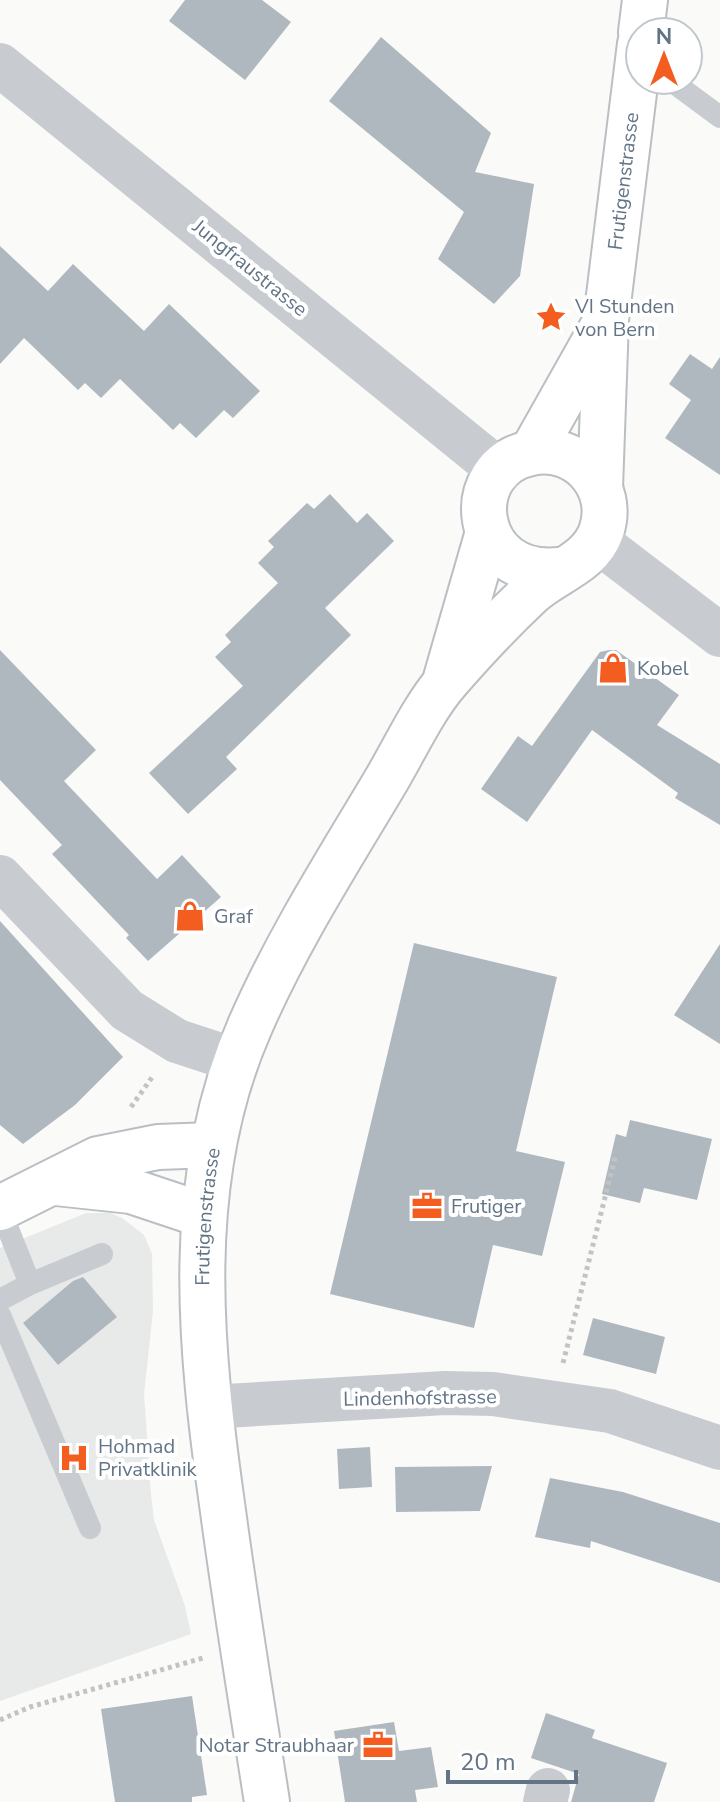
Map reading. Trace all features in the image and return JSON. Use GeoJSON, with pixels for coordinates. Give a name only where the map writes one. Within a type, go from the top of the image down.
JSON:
{"type":"FeatureCollection","features":[{"type":"Feature","properties":{"kind":"main road","name":"Frutigenstrasse"},"geometry":{"type":"LineString","coordinates":[[600,488],[606,320],[640,96]]}},
{"type":"Feature","properties":{"kind":"main road","name":"Frutigenstrasse"},"geometry":{"type":"LineString","coordinates":[[516,462],[606,320]]}},
{"type":"Feature","properties":{"kind":"main road"},"geometry":{"type":"LineString","coordinates":[[549,451],[580,462],[600,488],[605,515],[597,541],[581,559],[559,570],[530,570],[516,564],[504,556],[488,532],[485,500],[516,462],[549,451]]}},
{"type":"Feature","properties":{"kind":"main road","name":"Frutigenstrasse"},"geometry":{"type":"LineString","coordinates":[[444,684],[488,532]]}},
{"type":"Feature","properties":{"kind":"main road","name":"Frutigenstrasse"},"geometry":{"type":"LineString","coordinates":[[267,1802],[209,1407],[202,1291],[203,1215],[212,1145],[235,1060],[311,907],[444,684],[513,611],[559,570]]}},
{"type":"Feature","properties":{"kind":"main road"},"geometry":{"type":"LineString","coordinates":[[0,1208],[56,1183],[98,1159],[158,1147],[212,1145]]}},
{"type":"Feature","properties":{"kind":"main road"},"geometry":{"type":"LineString","coordinates":[[56,1183],[131,1191],[203,1215]]}},
{"type":"Feature","properties":{"kind":"street","name":"Jungfraustrasse"},"geometry":{"type":"LineString","coordinates":[[0,65],[516,462]]}},
{"type":"Feature","properties":{"kind":"street"},"geometry":{"type":"LineString","coordinates":[[597,541],[720,635]]}},
{"type":"Feature","properties":{"kind":"street"},"geometry":{"type":"LineString","coordinates":[[0,877],[127,1010],[177,1041],[235,1060]]}},
{"type":"Feature","properties":{"kind":"street","name":"Lindenhofstrasse"},"geometry":{"type":"LineString","coordinates":[[209,1407],[445,1393],[493,1394],[554,1401],[642,1420],[720,1448]]}},
{"type":"Feature","properties":{"kind":"lane"},"geometry":{"type":"LineString","coordinates":[[695,96],[720,117]]}},
{"type":"Feature","properties":{"kind":"lane"},"geometry":{"type":"LineString","coordinates":[[0,1208],[30,1284]]}},
{"type":"Feature","properties":{"kind":"lane"},"geometry":{"type":"LineString","coordinates":[[0,1300],[102,1254]]}},
{"type":"Feature","properties":{"kind":"lane"},"geometry":{"type":"LineString","coordinates":[[0,1315],[90,1528]]}},
{"type":"Feature","properties":{"kind":"path"},"geometry":{"type":"LineString","coordinates":[[554,1401],[616,1154]]}},
{"type":"Feature","properties":{"kind":"path"},"geometry":{"type":"LineString","coordinates":[[0,1720],[30,1707],[189,1661],[243,1650]]}},
{"type":"Feature","properties":{"kind":"shaded area","name":"Hohmad Privatklinik"},"geometry":{"type":"Polygon","coordinates":[[[86,1213],[110,1213],[122,1218],[144,1235],[152,1254],[153,1311],[144,1394],[151,1494],[154,1520],[185,1606],[191,1634],[0,1701],[0,1248],[86,1213]]]}},
{"type":"Feature","properties":{"kind":"building"},"geometry":{"type":"Polygon","coordinates":[[[185,0],[262,0],[291,22],[245,80],[169,21],[185,0]]]}},
{"type":"Feature","properties":{"kind":"building"},"geometry":{"type":"Polygon","coordinates":[[[381,37],[491,133],[475,172],[534,184],[520,276],[494,304],[438,259],[464,212],[329,101],[381,37]]]}},
{"type":"Feature","properties":{"kind":"building"},"geometry":{"type":"Polygon","coordinates":[[[0,246],[48,291],[73,264],[144,331],[169,304],[260,391],[233,418],[224,410],[196,438],[180,423],[173,430],[120,379],[101,398],[85,383],[78,390],[24,338],[0,364],[0,246]]]}},
{"type":"Feature","properties":{"kind":"building"},"geometry":{"type":"Polygon","coordinates":[[[690,354],[712,369],[720,357],[720,475],[665,438],[691,400],[669,384],[690,354]]]}},
{"type":"Feature","properties":{"kind":"building"},"geometry":{"type":"Polygon","coordinates":[[[330,494],[357,523],[367,513],[394,541],[325,608],[351,635],[226,757],[237,769],[188,814],[149,773],[243,686],[215,657],[231,642],[225,635],[278,583],[258,563],[274,547],[268,541],[307,503],[314,509],[330,494]]]}},
{"type":"Feature","properties":{"kind":"building"},"geometry":{"type":"Polygon","coordinates":[[[0,650],[96,750],[64,781],[157,879],[182,855],[221,897],[148,961],[126,938],[129,935],[52,854],[62,845],[0,780],[0,650]]]}},
{"type":"Feature","properties":{"kind":"building"},"geometry":{"type":"Polygon","coordinates":[[[616,650],[679,695],[657,725],[720,764],[720,825],[675,798],[678,793],[592,730],[527,822],[481,789],[518,736],[532,746],[600,652],[616,650]]]}},
{"type":"Feature","properties":{"kind":"building"},"geometry":{"type":"Polygon","coordinates":[[[0,921],[123,1057],[75,1105],[23,1144],[0,1125],[0,921]]]}},
{"type":"Feature","properties":{"kind":"building","name":"Frutiger"},"geometry":{"type":"Polygon","coordinates":[[[414,943],[557,977],[516,1151],[565,1162],[542,1256],[493,1245],[474,1328],[330,1294],[414,943]]]}},
{"type":"Feature","properties":{"kind":"building"},"geometry":{"type":"Polygon","coordinates":[[[720,944],[720,1044],[674,1015],[720,944]]]}},
{"type":"Feature","properties":{"kind":"building"},"geometry":{"type":"Polygon","coordinates":[[[630,1120],[712,1139],[697,1200],[644,1188],[640,1203],[602,1194],[616,1134],[626,1137],[630,1120]]]}},
{"type":"Feature","properties":{"kind":"building"},"geometry":{"type":"Polygon","coordinates":[[[83,1277],[117,1317],[58,1365],[23,1323],[73,1281],[83,1277]]]}},
{"type":"Feature","properties":{"kind":"building"},"geometry":{"type":"Polygon","coordinates":[[[593,1318],[665,1337],[656,1374],[583,1355],[593,1318]]]}},
{"type":"Feature","properties":{"kind":"building"},"geometry":{"type":"Polygon","coordinates":[[[370,1447],[372,1487],[339,1489],[337,1449],[370,1447]]]}},
{"type":"Feature","properties":{"kind":"building"},"geometry":{"type":"Polygon","coordinates":[[[492,1466],[480,1511],[396,1512],[395,1467],[492,1466]]]}},
{"type":"Feature","properties":{"kind":"building"},"geometry":{"type":"Polygon","coordinates":[[[550,1478],[623,1492],[720,1523],[720,1583],[591,1541],[590,1548],[535,1537],[550,1478]]]}},
{"type":"Feature","properties":{"kind":"building"},"geometry":{"type":"Polygon","coordinates":[[[192,1696],[207,1795],[192,1797],[192,1802],[115,1802],[101,1709],[192,1696]]]}},
{"type":"Feature","properties":{"kind":"building"},"geometry":{"type":"Polygon","coordinates":[[[546,1713],[595,1730],[592,1738],[667,1763],[654,1802],[571,1802],[579,1774],[531,1758],[546,1713]]]}},
{"type":"Feature","properties":{"kind":"building"},"geometry":{"type":"Polygon","coordinates":[[[394,1722],[399,1751],[431,1747],[438,1787],[415,1790],[417,1802],[345,1802],[334,1731],[394,1722]]]}},
{"type":"Feature","properties":{"kind":"place","name":"VI Stunden von Bern"},"geometry":{"type":"Point","coordinates":[551,317]}},
{"type":"Feature","properties":{"kind":"place","name":"Kobel"},"geometry":{"type":"Point","coordinates":[613,668]}},
{"type":"Feature","properties":{"kind":"place","name":"Graf"},"geometry":{"type":"Point","coordinates":[190,916]}},
{"type":"Feature","properties":{"kind":"place","name":"Frutiger"},"geometry":{"type":"Point","coordinates":[427,1206]}},
{"type":"Feature","properties":{"kind":"place","name":"Hohmad Privatklinik"},"geometry":{"type":"Point","coordinates":[74,1458]}},
{"type":"Feature","properties":{"kind":"place","name":"Notar Straubhaar"},"geometry":{"type":"Point","coordinates":[378,1745]}}]}
